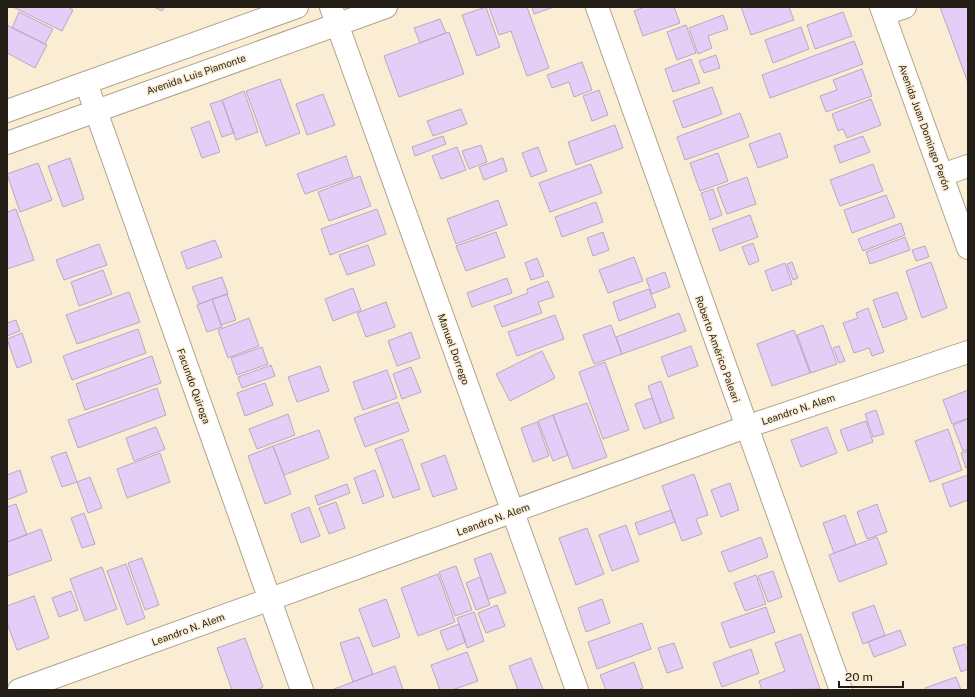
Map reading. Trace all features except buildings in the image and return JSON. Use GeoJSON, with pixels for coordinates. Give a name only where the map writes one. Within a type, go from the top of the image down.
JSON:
{"type":"FeatureCollection","features":[{"type":"Feature","properties":{"kind":"street"},"geometry":{"type":"LineString","coordinates":[[7,111],[297,7]]}},
{"type":"Feature","properties":{"kind":"street","name":"Avenida Luis Piamonte"},"geometry":{"type":"LineString","coordinates":[[7,143],[96,110],[333,16],[386,7]]}},
{"type":"Feature","properties":{"kind":"street","name":"Roberto Américo Paleari"},"geometry":{"type":"LineString","coordinates":[[597,7],[841,690]]}},
{"type":"Feature","properties":{"kind":"street"},"geometry":{"type":"LineString","coordinates":[[883,11],[905,7]]}},
{"type":"Feature","properties":{"kind":"street","name":"Avenida Juan Domingo Perón"},"geometry":{"type":"LineString","coordinates":[[883,11],[968,248]]}},
{"type":"Feature","properties":{"kind":"street","name":"Manuel Dorrego"},"geometry":{"type":"LineString","coordinates":[[333,16],[577,690]]}},
{"type":"Feature","properties":{"kind":"street","name":"Facundo Quiroga"},"geometry":{"type":"LineString","coordinates":[[86,83],[302,690]]}},
{"type":"Feature","properties":{"kind":"street"},"geometry":{"type":"LineString","coordinates":[[942,175],[968,166]]}},
{"type":"Feature","properties":{"kind":"street","name":"Leandro N. Alem"},"geometry":{"type":"LineString","coordinates":[[19,690],[746,427],[968,352]]}}]}
